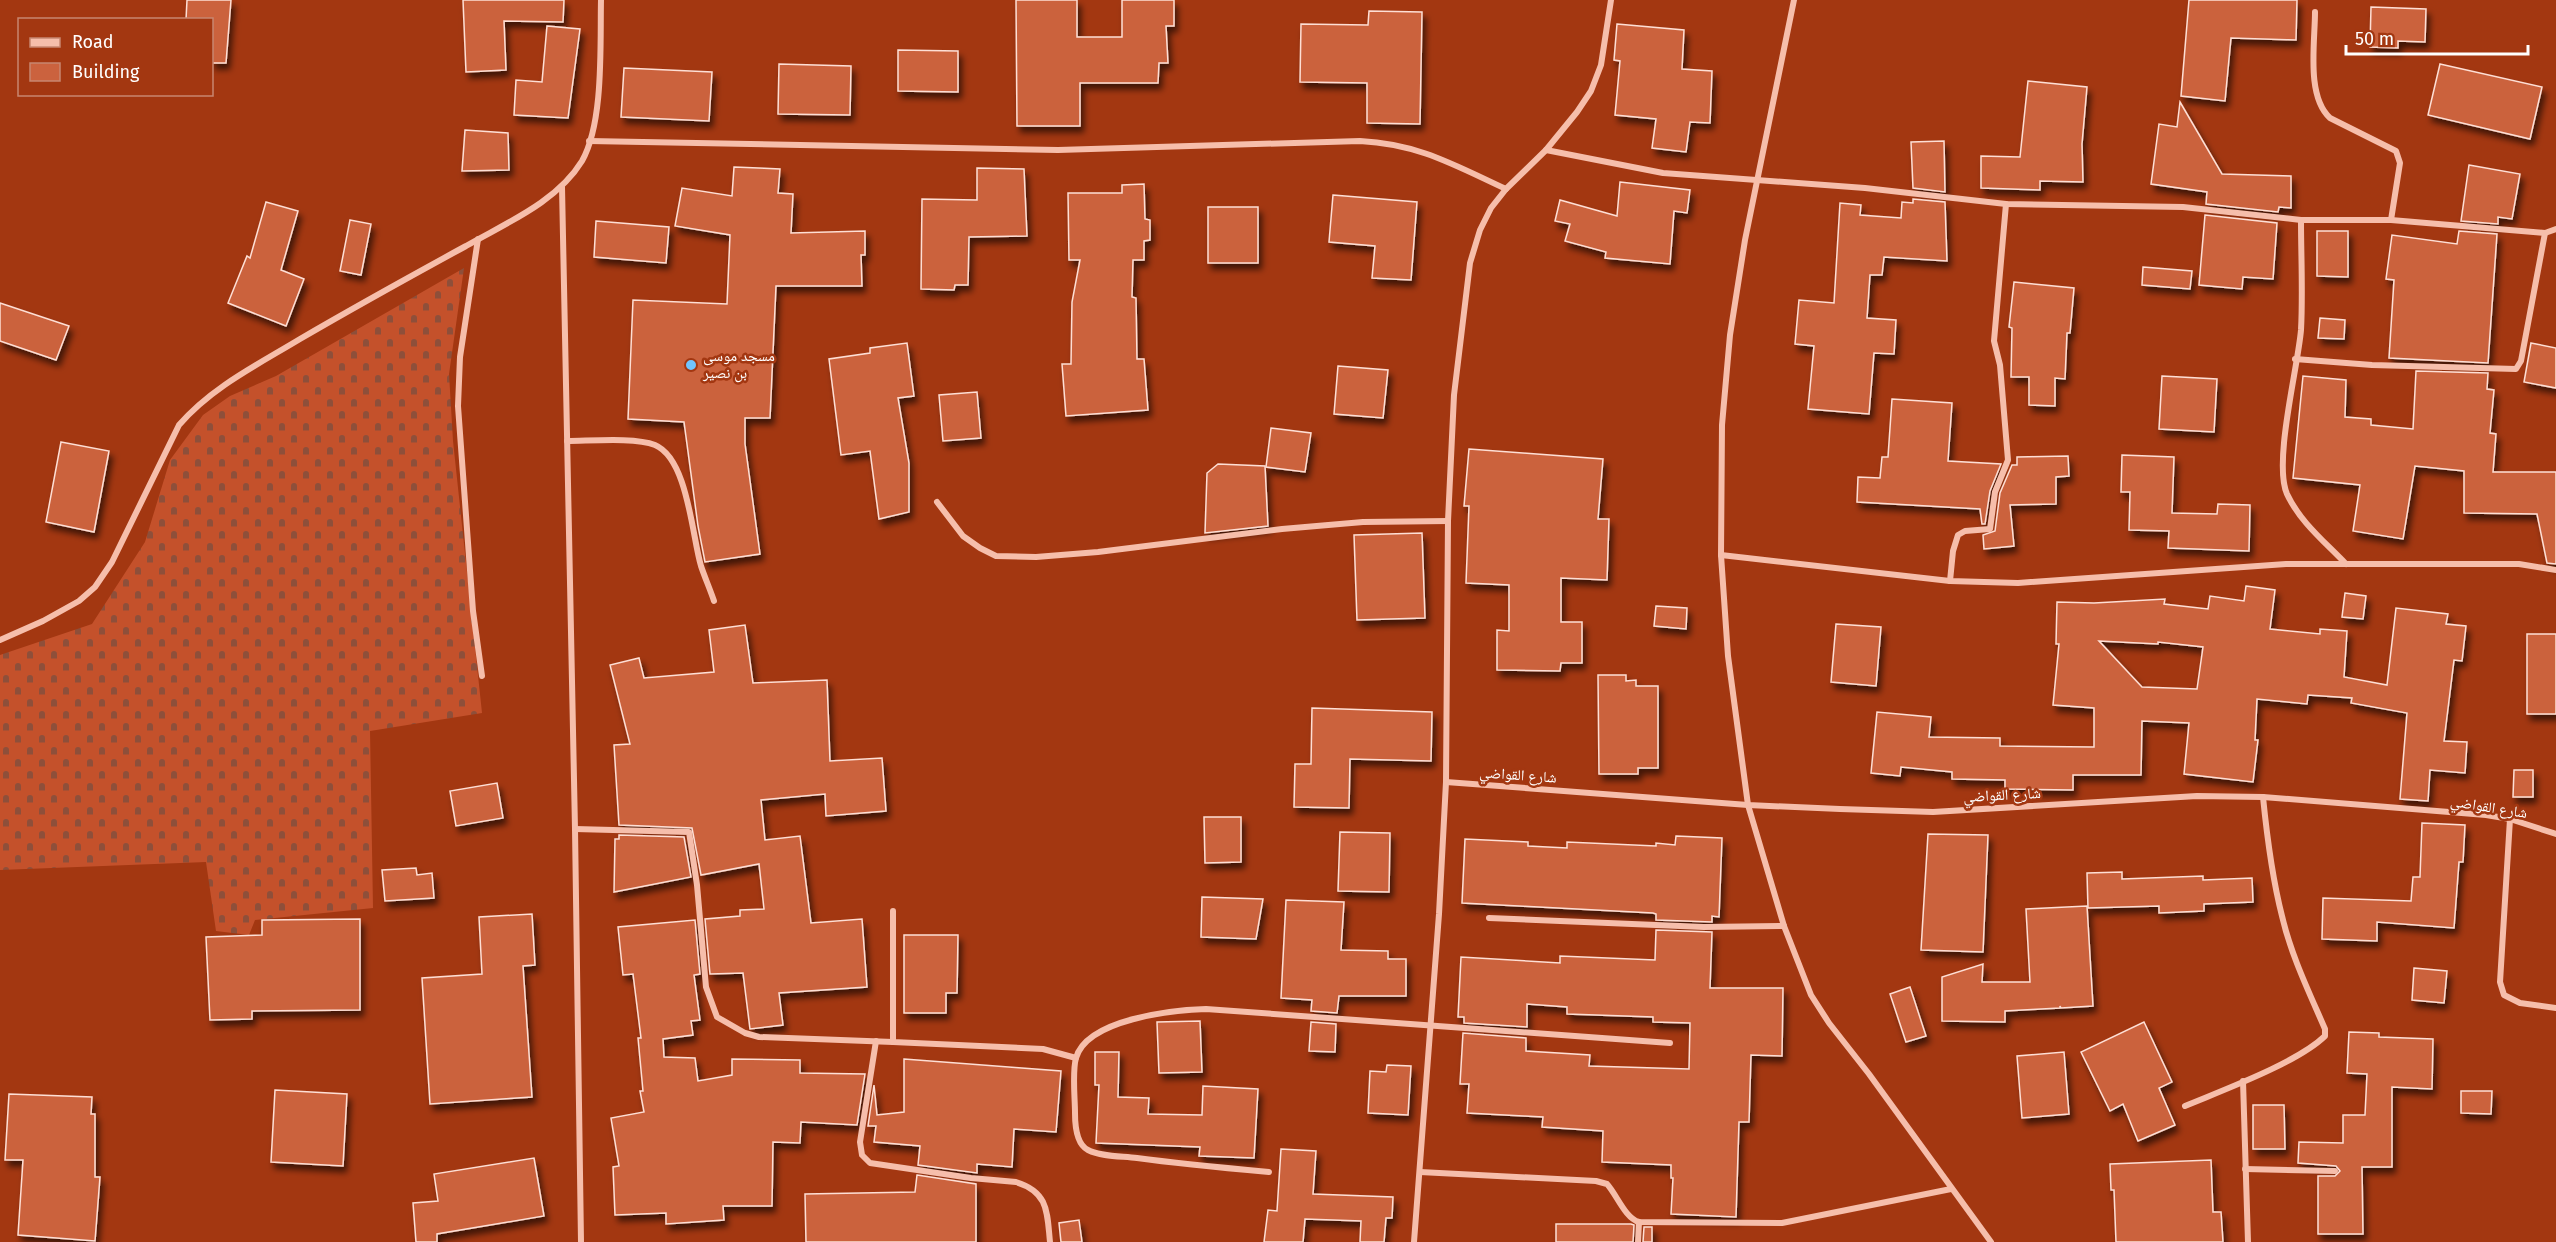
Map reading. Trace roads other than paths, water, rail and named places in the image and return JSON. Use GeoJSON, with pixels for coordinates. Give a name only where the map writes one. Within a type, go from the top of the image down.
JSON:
{"type":"FeatureCollection","features":[{"type":"Feature","properties":{"kind":"street"},"geometry":{"type":"LineString","coordinates":[[0,640],[44,621],[79,601],[95,587],[112,562],[165,449],[179,425],[220,387],[478,239],[562,187],[582,160],[589,141],[599,84],[601,0]]}},
{"type":"Feature","properties":{"kind":"street"},"geometry":{"type":"LineString","coordinates":[[1414,1242],[1439,914],[1446,782],[1448,521],[1454,394],[1470,263],[1480,230],[1491,208],[1506,189],[1546,150],[1576,112],[1594,82],[1602,65],[1607,41],[1611,0]]}},
{"type":"Feature","properties":{"kind":"street"},"geometry":{"type":"LineString","coordinates":[[1794,0],[1745,240],[1730,335],[1722,425],[1721,555],[1728,656],[1748,805],[1784,926],[1812,994],[1829,1023],[1869,1074],[1991,1242]]}},
{"type":"Feature","properties":{"kind":"street"},"geometry":{"type":"LineString","coordinates":[[2315,12],[2315,95],[2323,112],[2330,118],[2396,151],[2399,157],[2391,220]]}},
{"type":"Feature","properties":{"kind":"street"},"geometry":{"type":"LineString","coordinates":[[589,141],[1058,150],[1360,141],[1400,144],[1435,155],[1506,189]]}},
{"type":"Feature","properties":{"kind":"street"},"geometry":{"type":"LineString","coordinates":[[1546,150],[1663,173],[1759,179],[2006,204],[2183,207],[2301,220],[2391,220],[2544,233],[2556,229]]}},
{"type":"Feature","properties":{"kind":"street"},"geometry":{"type":"LineString","coordinates":[[562,187],[575,830],[580,1242]]}},
{"type":"Feature","properties":{"kind":"street"},"geometry":{"type":"LineString","coordinates":[[1950,581],[1953,551],[1958,535],[1965,531],[1990,529],[1995,492],[2008,460],[2000,365],[1994,341],[2006,204]]}},
{"type":"Feature","properties":{"kind":"street"},"geometry":{"type":"LineString","coordinates":[[2301,220],[2301,330],[2295,359],[2284,449],[2286,492],[2300,517],[2346,564]]}},
{"type":"Feature","properties":{"kind":"street"},"geometry":{"type":"LineString","coordinates":[[2295,359],[2372,365],[2516,369],[2521,361],[2544,233]]}},
{"type":"Feature","properties":{"kind":"street"},"geometry":{"type":"LineString","coordinates":[[478,239],[460,357],[458,406],[473,611],[482,676]]}},
{"type":"Feature","properties":{"kind":"street"},"geometry":{"type":"LineString","coordinates":[[567,441],[624,441],[655,445],[669,457],[683,484],[701,566],[714,601]]}},
{"type":"Feature","properties":{"kind":"street"},"geometry":{"type":"LineString","coordinates":[[937,502],[963,536],[996,556],[1026,557],[1098,552],[1282,529],[1363,522],[1448,521]]}},
{"type":"Feature","properties":{"kind":"street"},"geometry":{"type":"LineString","coordinates":[[1721,555],[1950,581],[2018,583],[2070,581],[2229,566],[2519,564],[2556,570]]}},
{"type":"Feature","properties":{"kind":"street","name":"شارع القواضي"},"geometry":{"type":"LineString","coordinates":[[1446,782],[1748,805],[1933,812],[2197,796],[2263,797],[2455,812],[2510,819],[2556,834]]}},
{"type":"Feature","properties":{"kind":"street"},"geometry":{"type":"LineString","coordinates":[[2185,1106],[2243,1081],[2318,1042],[2325,1036],[2326,1032],[2291,947],[2282,918],[2270,861],[2263,797]]}},
{"type":"Feature","properties":{"kind":"street"},"geometry":{"type":"LineString","coordinates":[[2510,819],[2500,982],[2504,995],[2520,1003],[2556,1008]]}},
{"type":"Feature","properties":{"kind":"street"},"geometry":{"type":"LineString","coordinates":[[575,830],[689,832],[698,885],[706,987],[717,1017],[745,1034],[759,1037],[1043,1049],[1076,1058]]}},
{"type":"Feature","properties":{"kind":"street"},"geometry":{"type":"LineString","coordinates":[[893,911],[893,1042]]}},
{"type":"Feature","properties":{"kind":"street"},"geometry":{"type":"LineString","coordinates":[[1489,918],[1704,927],[1784,926]]}},
{"type":"Feature","properties":{"kind":"street"},"geometry":{"type":"LineString","coordinates":[[1269,1172],[1181,1164],[1102,1154],[1086,1149],[1077,1138],[1076,1058],[1098,1033],[1134,1019],[1179,1010],[1251,1011],[1670,1043]]}},
{"type":"Feature","properties":{"kind":"street"},"geometry":{"type":"LineString","coordinates":[[876,1041],[860,1142],[862,1155],[870,1163],[970,1178],[1016,1182],[1029,1186],[1046,1206],[1050,1242]]}},
{"type":"Feature","properties":{"kind":"street"},"geometry":{"type":"LineString","coordinates":[[2243,1081],[2248,1242]]}},
{"type":"Feature","properties":{"kind":"street"},"geometry":{"type":"LineString","coordinates":[[2245,1169],[2335,1170]]}},
{"type":"Feature","properties":{"kind":"street"},"geometry":{"type":"LineString","coordinates":[[1420,1172],[1596,1180],[1607,1184],[1628,1214],[1639,1222],[1782,1223],[1951,1189]]}},
{"type":"Feature","properties":{"kind":"street"},"geometry":{"type":"LineString","coordinates":[[1638,1242],[1639,1222]]}},
{"type":"Feature","properties":{"kind":"place","name":"مسجد موسى بن نصير"},"geometry":{"type":"Point","coordinates":[691,365]}}]}
